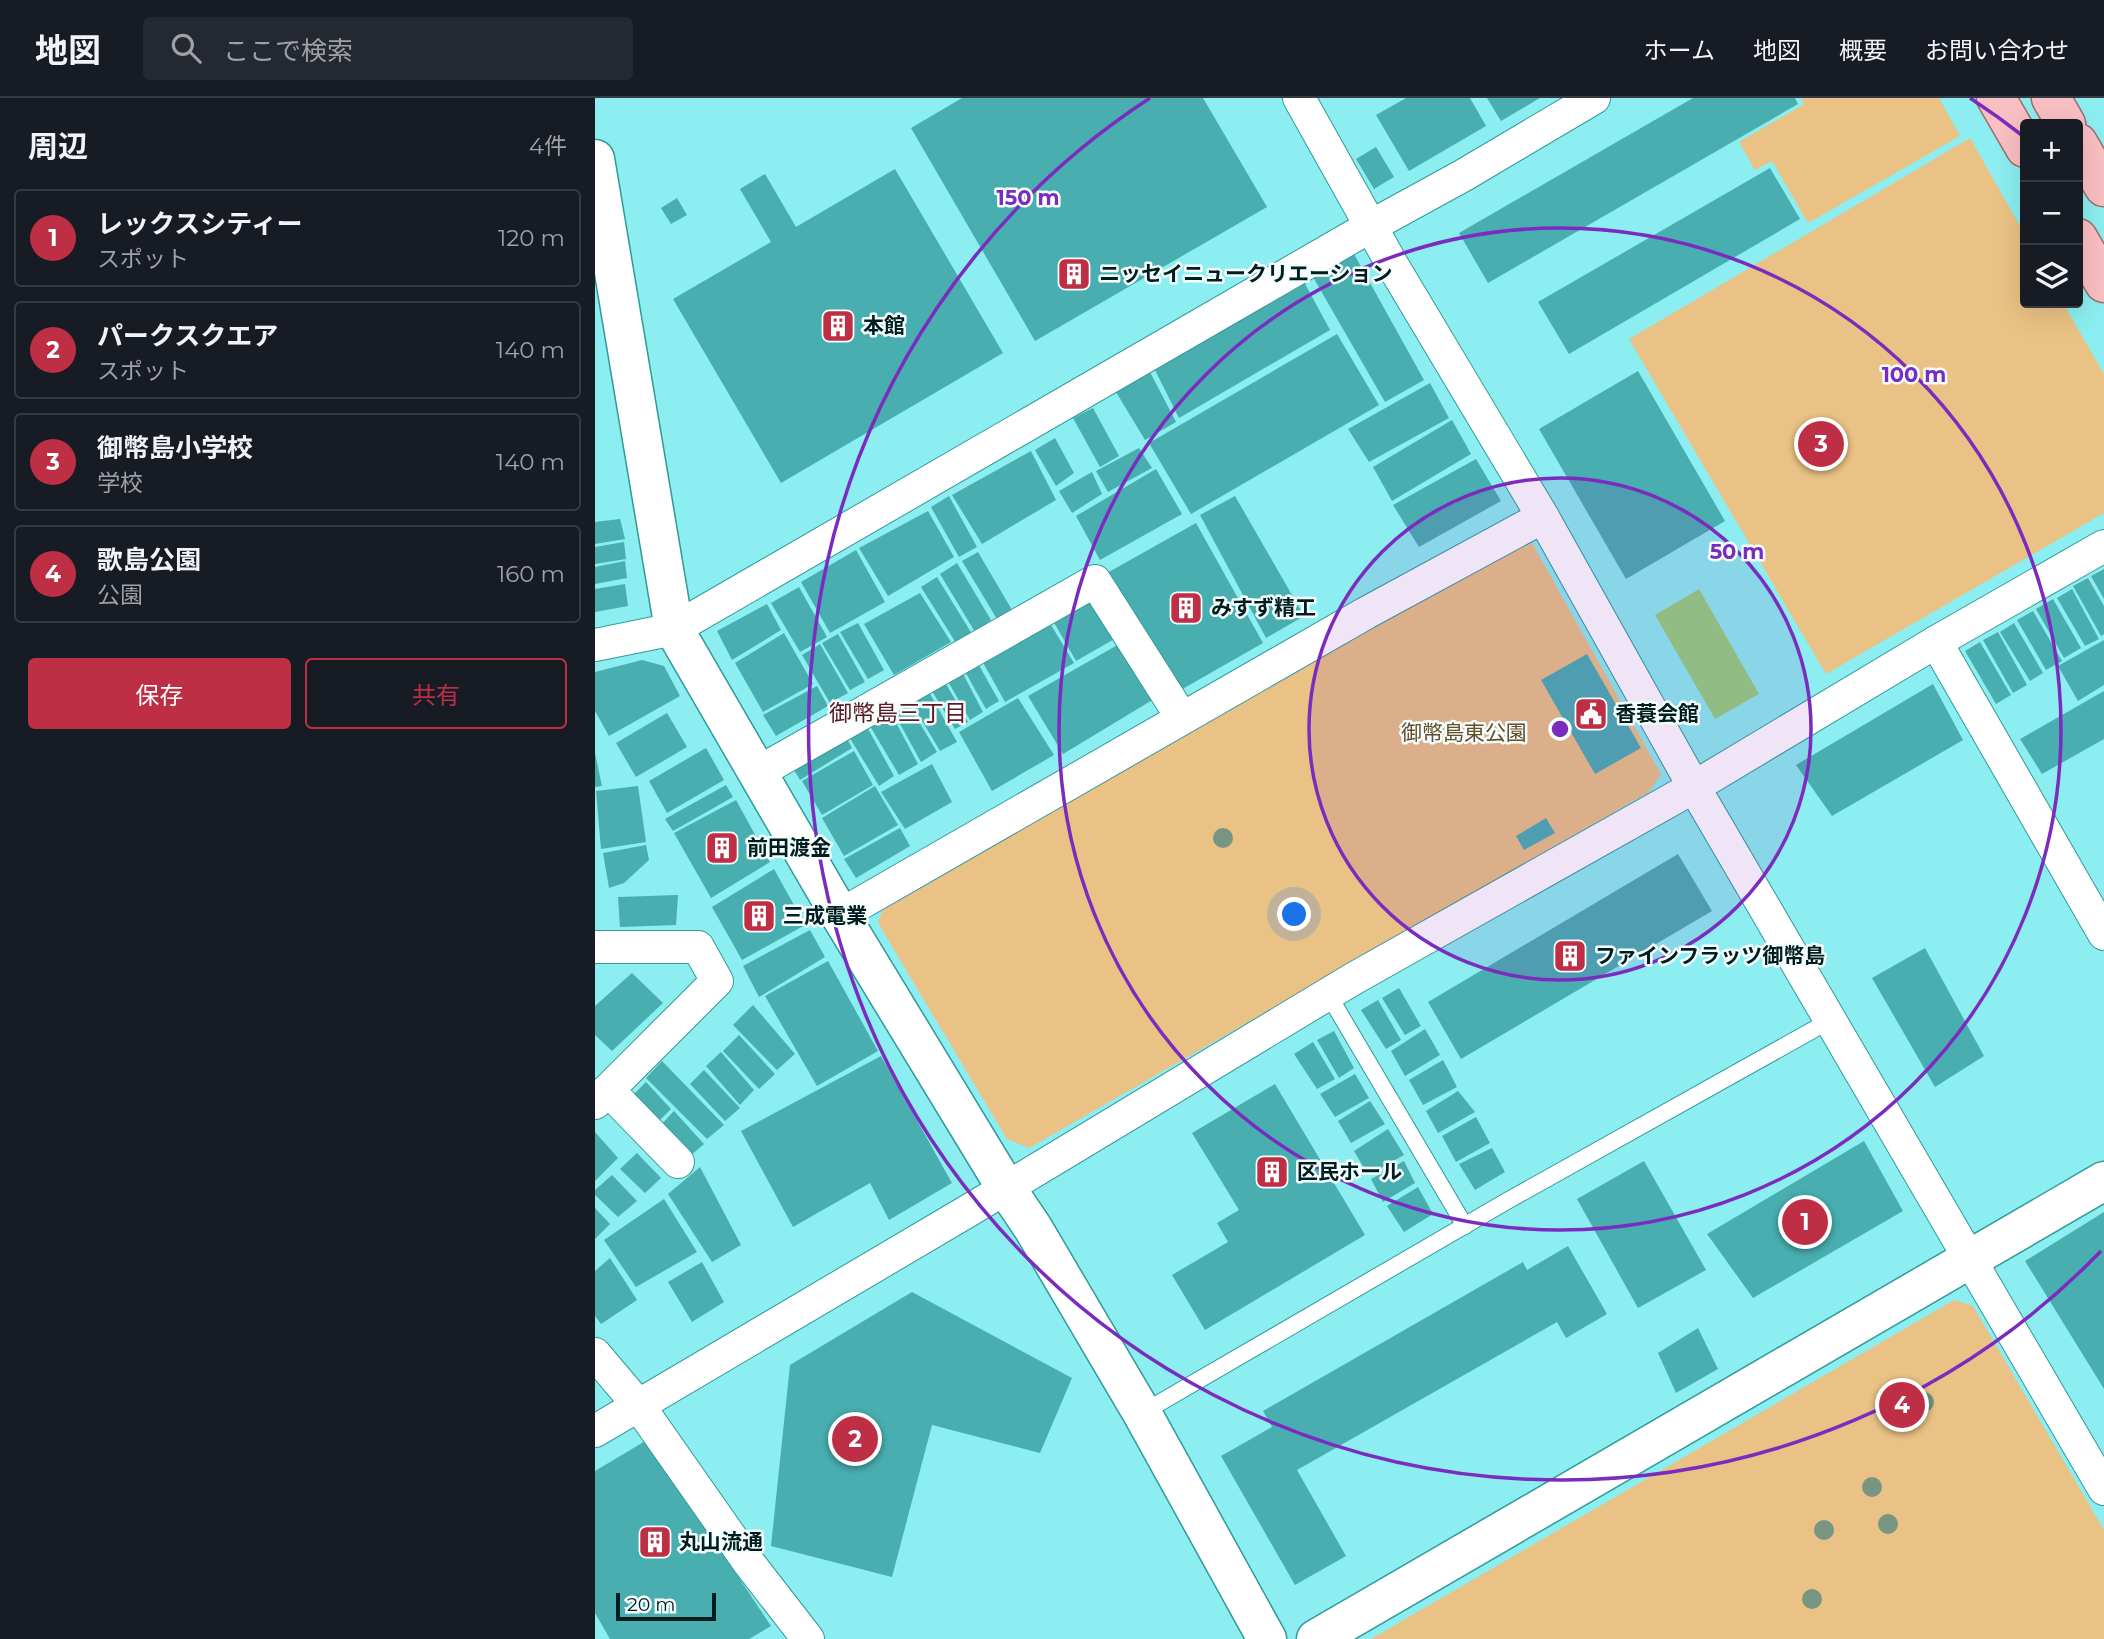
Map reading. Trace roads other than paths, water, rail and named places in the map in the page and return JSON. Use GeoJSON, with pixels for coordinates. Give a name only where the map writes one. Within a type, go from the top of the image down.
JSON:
{"type":"FeatureCollection","features":[{"type":"Feature","properties":{"kind":"main road"},"geometry":{"type":"LineString","coordinates":[[1996,98],[2020,139]]}},
{"type":"Feature","properties":{"kind":"main road"},"geometry":{"type":"LineString","coordinates":[[2083,151],[2104,187]]}},
{"type":"Feature","properties":{"kind":"main road"},"geometry":{"type":"LineString","coordinates":[[2082,245],[2104,283]]}},
{"type":"Feature","properties":{"kind":"street"},"geometry":{"type":"LineString","coordinates":[[1299,98],[1393,266],[1543,517],[1829,1021],[2104,1489]]}},
{"type":"Feature","properties":{"kind":"street"},"geometry":{"type":"LineString","coordinates":[[595,645],[674,629],[1594,98]]}},
{"type":"Feature","properties":{"kind":"street"},"geometry":{"type":"LineString","coordinates":[[595,159],[674,629],[839,915],[1033,1228],[1142,1413],[1267,1639]]}},
{"type":"Feature","properties":{"kind":"street"},"geometry":{"type":"LineString","coordinates":[[839,915],[1366,613],[1543,517]]}},
{"type":"Feature","properties":{"kind":"street"},"geometry":{"type":"LineString","coordinates":[[595,1431],[1328,994],[1694,787],[1936,642],[2104,546]]}},
{"type":"Feature","properties":{"kind":"street"},"geometry":{"type":"LineString","coordinates":[[757,773],[1095,581],[1182,719]]}},
{"type":"Feature","properties":{"kind":"street"},"geometry":{"type":"LineString","coordinates":[[1936,642],[2104,934]]}},
{"type":"Feature","properties":{"kind":"street"},"geometry":{"type":"LineString","coordinates":[[595,947],[698,947],[717,981],[601,1097],[678,1162]]}},
{"type":"Feature","properties":{"kind":"street"},"geometry":{"type":"LineString","coordinates":[[1316,1639],[2104,1181]]}},
{"type":"Feature","properties":{"kind":"street"},"geometry":{"type":"LineString","coordinates":[[595,1354],[639,1406],[749,1563],[808,1639]]}},
{"type":"Feature","properties":{"kind":"lane"},"geometry":{"type":"LineString","coordinates":[[1328,994],[1465,1226]]}},
{"type":"Feature","properties":{"kind":"lane"},"geometry":{"type":"LineString","coordinates":[[1142,1413],[1465,1226],[1829,1021]]}},
{"type":"Feature","properties":{"kind":"place","name":"ニッセイニュークリエーション"},"geometry":{"type":"Point","coordinates":[1074,274]}},
{"type":"Feature","properties":{"kind":"place","name":"本館"},"geometry":{"type":"Point","coordinates":[838,326]}},
{"type":"Feature","properties":{"kind":"place","name":"御幣島小学校"},"geometry":{"type":"Point","coordinates":[1821,444]}},
{"type":"Feature","properties":{"kind":"place","name":"みすず精工"},"geometry":{"type":"Point","coordinates":[1186,608]}},
{"type":"Feature","properties":{"kind":"place","name":"香蓑会館"},"geometry":{"type":"Point","coordinates":[1591,714]}},
{"type":"Feature","properties":{"kind":"place","name":"前田渡金"},"geometry":{"type":"Point","coordinates":[722,848]}},
{"type":"Feature","properties":{"kind":"place","name":"三成電業"},"geometry":{"type":"Point","coordinates":[759,916]}},
{"type":"Feature","properties":{"kind":"place","name":"ファインフラッツ御幣島"},"geometry":{"type":"Point","coordinates":[1570,956]}},
{"type":"Feature","properties":{"kind":"place","name":"区民ホール"},"geometry":{"type":"Point","coordinates":[1272,1172]}},
{"type":"Feature","properties":{"kind":"place","name":"レックスシティー"},"geometry":{"type":"Point","coordinates":[1805,1222]}},
{"type":"Feature","properties":{"kind":"place","name":"歌島公園"},"geometry":{"type":"Point","coordinates":[1902,1405]}},
{"type":"Feature","properties":{"kind":"place","name":"パークスクエア"},"geometry":{"type":"Point","coordinates":[855,1439]}},
{"type":"Feature","properties":{"kind":"place","name":"丸山流通"},"geometry":{"type":"Point","coordinates":[655,1542]}},
{"type":"Feature","properties":{"kind":"district","name":"御幣島三丁目"},"geometry":{"type":"Point","coordinates":[898,713]}},
{"type":"Feature","properties":{"kind":"park label","name":"御幣島東公園"},"geometry":{"type":"Point","coordinates":[1464,733]}}]}
